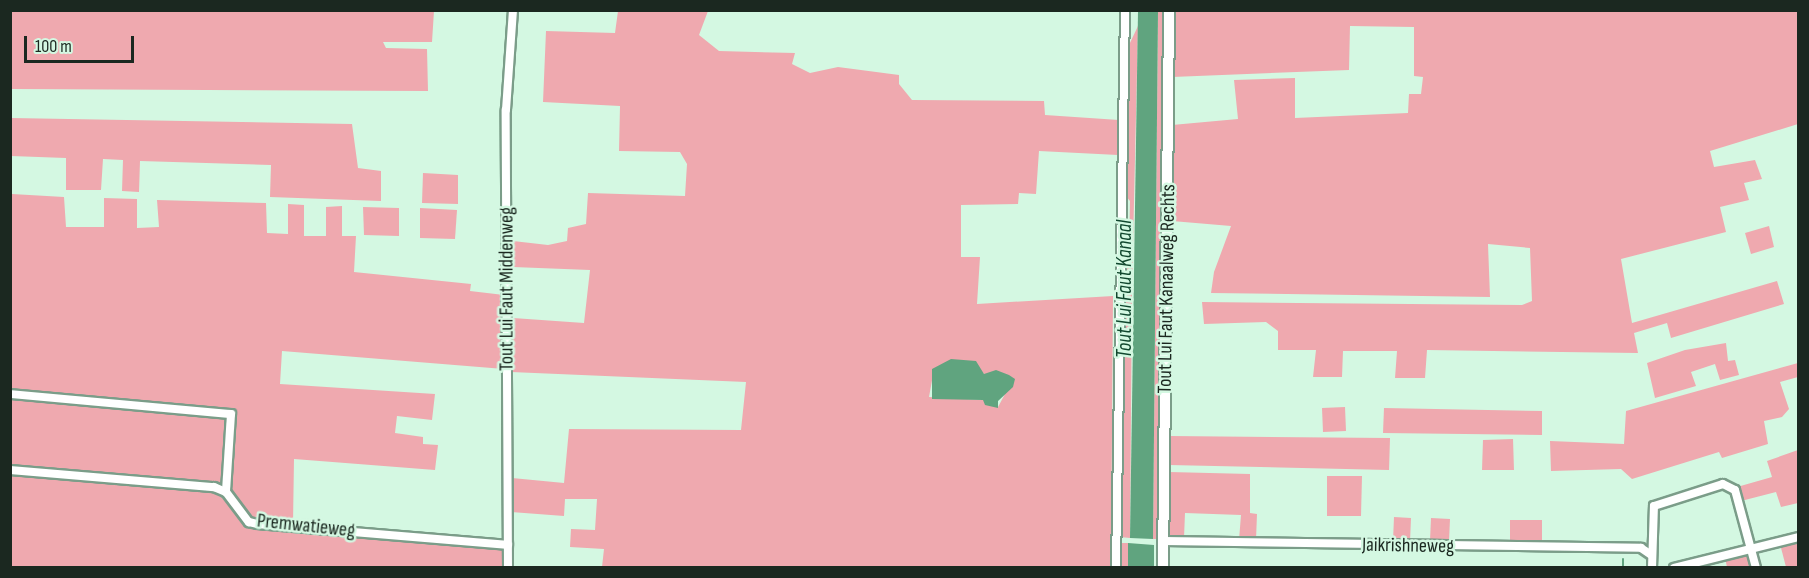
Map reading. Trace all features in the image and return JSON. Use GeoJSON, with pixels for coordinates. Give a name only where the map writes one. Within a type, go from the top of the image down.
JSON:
{"type":"FeatureCollection","features":[{"type":"Feature","properties":{"kind":"street","name":"Tout Lui Faut Middenweg"},"geometry":{"type":"LineString","coordinates":[[508,567],[506,110],[513,10]]}},
{"type":"Feature","properties":{"kind":"street"},"geometry":{"type":"LineString","coordinates":[[1116,567],[1125,10]]}},
{"type":"Feature","properties":{"kind":"street","name":"Tout Lui Faut Kanaalweg Rechts"},"geometry":{"type":"LineString","coordinates":[[1164,567],[1169,10]]}},
{"type":"Feature","properties":{"kind":"street"},"geometry":{"type":"LineString","coordinates":[[10,394],[231,414],[226,492],[214,487],[10,470]]}},
{"type":"Feature","properties":{"kind":"street"},"geometry":{"type":"LineString","coordinates":[[1652,567],[1650,554],[1654,506],[1723,484],[1735,490],[1756,567]]}},
{"type":"Feature","properties":{"kind":"street","name":"Premwatieweg"},"geometry":{"type":"LineString","coordinates":[[226,492],[249,522],[258,524],[508,545]]}},
{"type":"Feature","properties":{"kind":"street"},"geometry":{"type":"LineString","coordinates":[[1674,567],[1798,537]]}},
{"type":"Feature","properties":{"kind":"street","name":"Jaikrishneweg"},"geometry":{"type":"LineString","coordinates":[[1164,541],[1641,548],[1650,554]]}},
{"type":"Feature","properties":{"kind":"shaded area"},"geometry":{"type":"Polygon","coordinates":[[[11,10],[434,11],[432,42],[383,42],[386,48],[427,49],[428,91],[11,89],[11,10]]]}},
{"type":"Feature","properties":{"kind":"shaded area"},"geometry":{"type":"Polygon","coordinates":[[[1166,10],[1161,539],[1153,539],[1158,11],[1166,10]]]}},
{"type":"Feature","properties":{"kind":"shaded area"},"geometry":{"type":"Polygon","coordinates":[[[618,11],[708,11],[699,35],[719,51],[795,53],[792,64],[810,73],[838,67],[899,75],[899,84],[912,100],[1044,101],[1045,115],[1119,120],[1118,155],[1039,151],[1036,194],[1019,193],[1018,204],[961,205],[961,257],[980,257],[977,304],[1113,296],[1111,567],[602,567],[604,549],[570,547],[571,529],[595,530],[597,499],[565,499],[564,516],[511,512],[512,478],[564,483],[569,429],[741,430],[746,382],[511,372],[513,318],[584,323],[590,270],[513,267],[513,241],[548,245],[567,241],[568,228],[586,224],[588,193],[685,196],[687,164],[680,152],[619,151],[620,106],[543,102],[546,31],[615,33],[618,11]],[[976,366],[933,375],[929,397],[984,400],[998,407],[1005,394],[992,374],[984,374],[976,366]]]}},
{"type":"Feature","properties":{"kind":"shaded area"},"geometry":{"type":"Polygon","coordinates":[[[1138,11],[1158,11],[1153,539],[1130,538],[1138,11]]]}},
{"type":"Feature","properties":{"kind":"shaded area"},"geometry":{"type":"Polygon","coordinates":[[[1172,11],[1798,11],[1798,124],[1710,151],[1714,167],[1755,160],[1762,179],[1744,183],[1749,200],[1720,207],[1726,232],[1621,259],[1632,323],[1777,281],[1784,304],[1671,338],[1667,323],[1634,333],[1638,353],[1427,350],[1425,378],[1395,378],[1397,351],[1343,351],[1342,377],[1313,377],[1316,350],[1278,350],[1278,331],[1266,322],[1204,324],[1202,302],[1522,305],[1532,301],[1530,248],[1488,244],[1490,297],[1211,293],[1214,272],[1231,226],[1172,221],[1172,125],[1238,119],[1234,80],[1295,78],[1295,118],[1408,113],[1409,94],[1421,94],[1423,77],[1414,76],[1414,27],[1350,26],[1349,70],[1172,77],[1172,11]]]}},
{"type":"Feature","properties":{"kind":"shaded area"},"geometry":{"type":"Polygon","coordinates":[[[1138,26],[1132,291],[1130,538],[1120,537],[1124,254],[1129,252],[1130,201],[1126,196],[1129,45],[1138,26]]]}},
{"type":"Feature","properties":{"kind":"shaded area"},"geometry":{"type":"Polygon","coordinates":[[[11,118],[352,124],[358,168],[381,171],[381,201],[270,197],[271,165],[140,161],[139,192],[122,191],[123,160],[103,159],[101,190],[66,190],[66,158],[11,156],[11,118]]]}},
{"type":"Feature","properties":{"kind":"shaded area"},"geometry":{"type":"Polygon","coordinates":[[[423,173],[458,175],[458,204],[422,203],[423,173]]]}},
{"type":"Feature","properties":{"kind":"shaded area"},"geometry":{"type":"Polygon","coordinates":[[[12,194],[64,197],[66,227],[104,227],[104,198],[137,199],[137,228],[159,227],[157,200],[266,203],[267,233],[288,234],[288,204],[304,205],[304,236],[326,236],[326,207],[342,206],[342,236],[356,236],[354,272],[471,284],[470,291],[504,295],[504,369],[282,351],[280,384],[435,394],[432,420],[397,416],[395,433],[423,437],[423,444],[438,445],[435,470],[294,459],[293,524],[250,518],[230,490],[237,411],[11,391],[12,194]]]}},
{"type":"Feature","properties":{"kind":"shaded area"},"geometry":{"type":"Polygon","coordinates":[[[363,207],[399,208],[399,236],[364,235],[363,207]]]}},
{"type":"Feature","properties":{"kind":"shaded area"},"geometry":{"type":"Polygon","coordinates":[[[420,208],[457,210],[455,239],[420,238],[420,208]]]}},
{"type":"Feature","properties":{"kind":"shaded area"},"geometry":{"type":"Polygon","coordinates":[[[1769,226],[1774,247],[1751,254],[1745,233],[1769,226]]]}},
{"type":"Feature","properties":{"kind":"shaded area"},"geometry":{"type":"Polygon","coordinates":[[[1726,343],[1728,361],[1735,360],[1739,375],[1720,380],[1715,364],[1691,372],[1696,386],[1655,398],[1647,363],[1685,350],[1726,343]]]}},
{"type":"Feature","properties":{"kind":"shaded area"},"geometry":{"type":"Polygon","coordinates":[[[951,359],[976,361],[984,374],[996,370],[1009,375],[1015,379],[1013,387],[998,401],[998,408],[985,405],[983,400],[932,399],[932,369],[951,359]]]}},
{"type":"Feature","properties":{"kind":"shaded area"},"geometry":{"type":"Polygon","coordinates":[[[1798,363],[1798,377],[1780,382],[1789,409],[1782,417],[1764,421],[1768,444],[1722,458],[1719,452],[1632,479],[1621,469],[1551,471],[1550,441],[1624,444],[1626,411],[1798,363]]]}},
{"type":"Feature","properties":{"kind":"shaded area"},"geometry":{"type":"Polygon","coordinates":[[[10,397],[228,417],[223,484],[11,466],[10,397]]]}},
{"type":"Feature","properties":{"kind":"shaded area"},"geometry":{"type":"Polygon","coordinates":[[[1345,407],[1346,431],[1323,432],[1322,408],[1345,407]]]}},
{"type":"Feature","properties":{"kind":"shaded area"},"geometry":{"type":"Polygon","coordinates":[[[1384,408],[1542,411],[1542,435],[1383,433],[1384,408]]]}},
{"type":"Feature","properties":{"kind":"shaded area"},"geometry":{"type":"Polygon","coordinates":[[[1170,436],[1390,438],[1389,470],[1169,465],[1170,436]]]}},
{"type":"Feature","properties":{"kind":"shaded area"},"geometry":{"type":"Polygon","coordinates":[[[1513,439],[1514,470],[1482,470],[1483,440],[1513,439]]]}},
{"type":"Feature","properties":{"kind":"shaded area"},"geometry":{"type":"Polygon","coordinates":[[[1798,450],[1798,503],[1781,507],[1776,492],[1741,501],[1737,487],[1772,477],[1767,461],[1798,450]]]}},
{"type":"Feature","properties":{"kind":"shaded area"},"geometry":{"type":"Polygon","coordinates":[[[1169,472],[1250,474],[1250,513],[1257,514],[1256,540],[1239,540],[1241,515],[1185,513],[1184,538],[1167,537],[1169,472]]]}},
{"type":"Feature","properties":{"kind":"shaded area"},"geometry":{"type":"Polygon","coordinates":[[[10,473],[214,490],[249,525],[505,547],[505,567],[11,567],[10,473]]]}},
{"type":"Feature","properties":{"kind":"shaded area"},"geometry":{"type":"Polygon","coordinates":[[[1327,476],[1362,476],[1361,516],[1327,516],[1327,476]]]}},
{"type":"Feature","properties":{"kind":"shaded area"},"geometry":{"type":"Polygon","coordinates":[[[1394,517],[1411,518],[1410,542],[1393,541],[1394,517]]]}},
{"type":"Feature","properties":{"kind":"shaded area"},"geometry":{"type":"Polygon","coordinates":[[[1431,518],[1450,519],[1449,541],[1430,541],[1431,518]]]}},
{"type":"Feature","properties":{"kind":"shaded area"},"geometry":{"type":"Polygon","coordinates":[[[1510,520],[1542,520],[1542,544],[1510,544],[1510,520]]]}},
{"type":"Feature","properties":{"kind":"shaded area"},"geometry":{"type":"Polygon","coordinates":[[[1798,540],[1798,567],[1786,567],[1780,544],[1798,540]]]}},
{"type":"Feature","properties":{"kind":"shaded area"},"geometry":{"type":"Polygon","coordinates":[[[1119,543],[1128,543],[1128,567],[1119,568],[1119,543]]]}},
{"type":"Feature","properties":{"kind":"shaded area"},"geometry":{"type":"Polygon","coordinates":[[[1128,543],[1154,545],[1154,567],[1128,567],[1128,543]]]}},
{"type":"Feature","properties":{"kind":"shaded area"},"geometry":{"type":"Polygon","coordinates":[[[1750,552],[1754,567],[1727,567],[1725,558],[1750,552]]]}},
{"type":"Feature","properties":{"kind":"waterway"},"geometry":{"type":"LineString","coordinates":[[1623,559],[1623,568]]}},
{"type":"Feature","properties":{"kind":"water label","name":"Tout Lui Faut Kanaal"},"geometry":{"type":"Point","coordinates":[1125,289]}}]}
